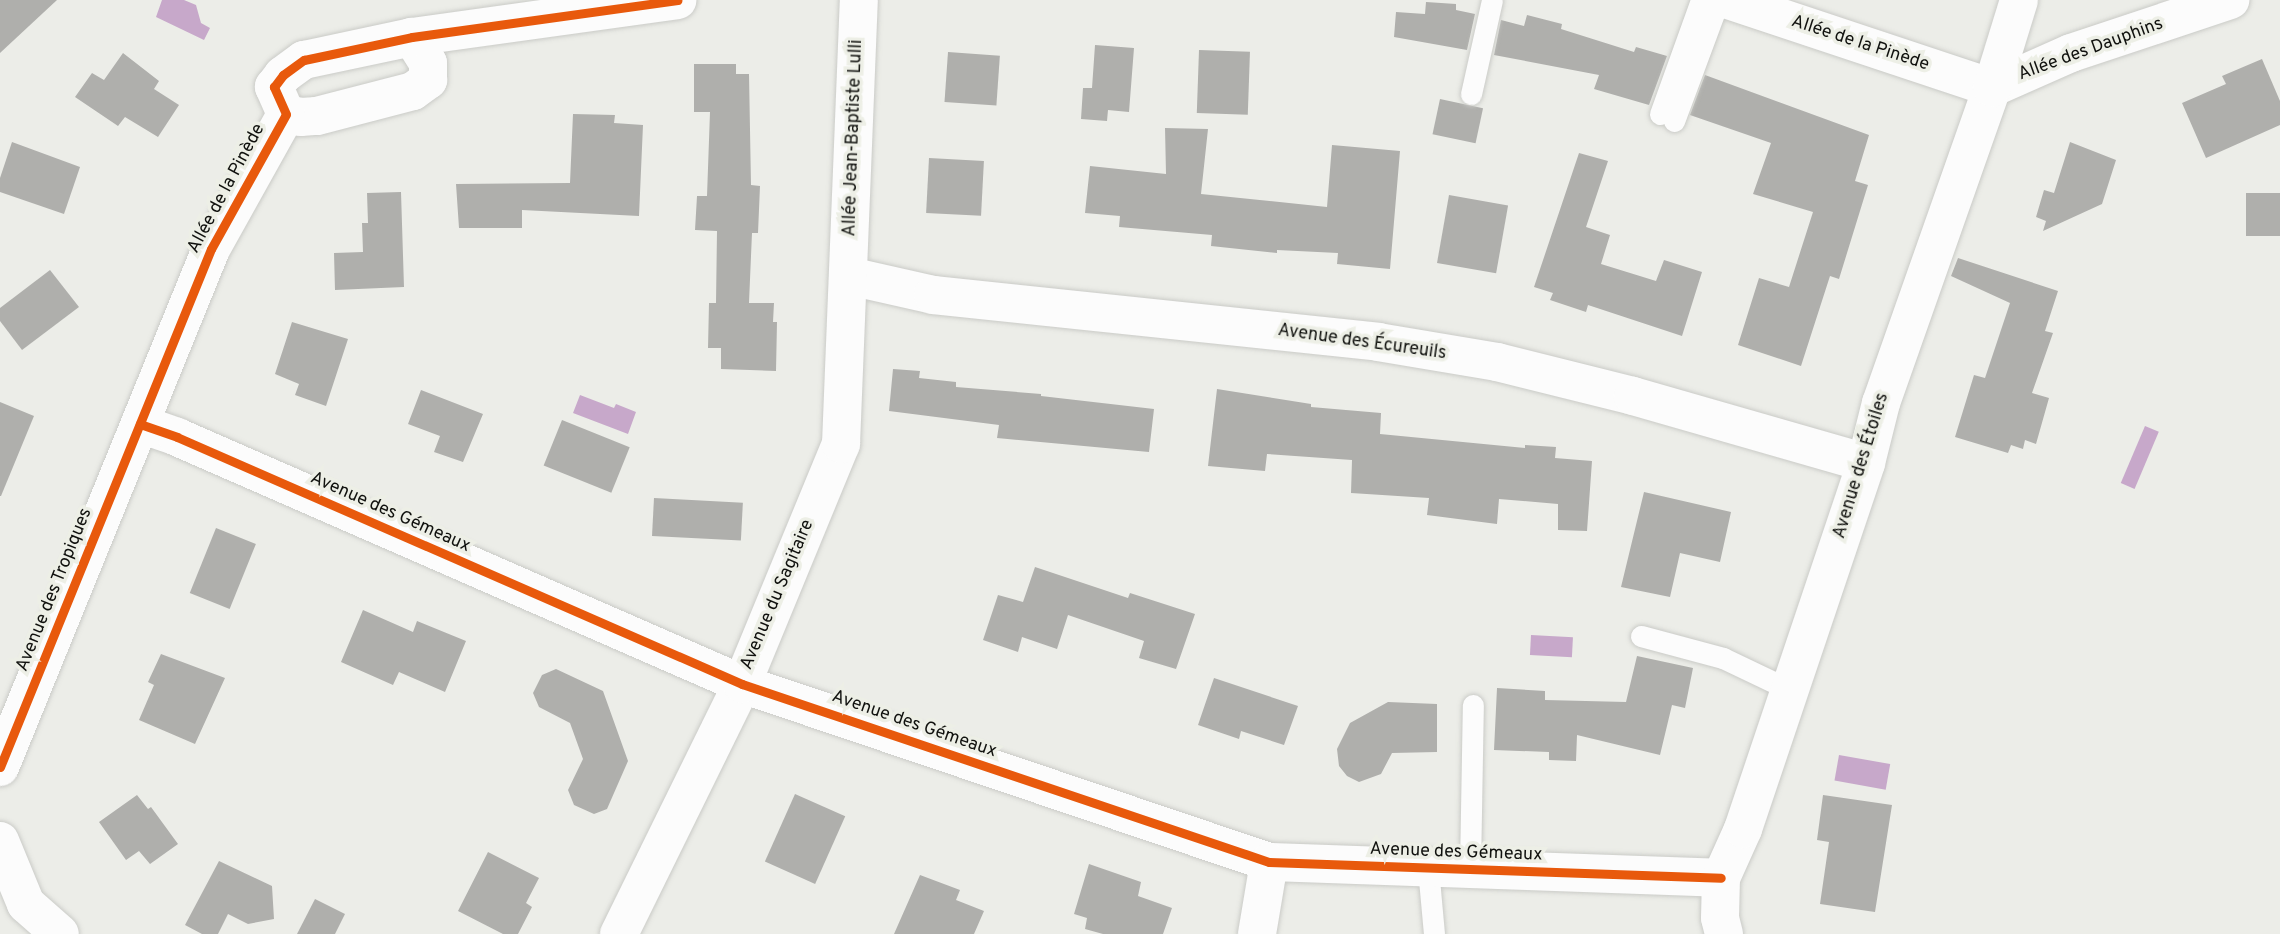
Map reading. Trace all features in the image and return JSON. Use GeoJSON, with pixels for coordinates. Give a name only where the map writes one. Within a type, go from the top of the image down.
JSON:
{"type":"FeatureCollection","features":[{"type":"Feature","properties":{"kind":"street","name":"Allée de la Pinède"},"geometry":{"type":"LineString","coordinates":[[412,37],[428,63],[428,80],[413,91],[317,116],[286,114],[278,102],[274,87],[283,75],[304,60],[412,37],[677,0]]}},
{"type":"Feature","properties":{"kind":"street","name":"Allée Jean-Baptiste Lulli"},"geometry":{"type":"LineString","coordinates":[[849,276],[859,0]]}},
{"type":"Feature","properties":{"kind":"street","name":"Allée de la Pinède"},"geometry":{"type":"LineString","coordinates":[[1728,0],[1992,88]]}},
{"type":"Feature","properties":{"kind":"street","name":"Avenue des Étoiles"},"geometry":{"type":"LineString","coordinates":[[1724,934],[1720,918],[1721,878],[1743,829],[1866,463],[1881,403],[1992,88],[2019,0]]}},
{"type":"Feature","properties":{"kind":"street","name":"Allée des Dauphins"},"geometry":{"type":"LineString","coordinates":[[1992,88],[2071,53],[2230,0]]}},
{"type":"Feature","properties":{"kind":"street","name":"Allée de la Pinède"},"geometry":{"type":"LineString","coordinates":[[140,424],[211,249],[286,114]]}},
{"type":"Feature","properties":{"kind":"street","name":"Avenue des Écureuils"},"geometry":{"type":"LineString","coordinates":[[849,276],[933,295],[1378,342],[1497,362],[1633,396],[1866,463]]}},
{"type":"Feature","properties":{"kind":"street","name":"Avenue du Sagitaire"},"geometry":{"type":"LineString","coordinates":[[619,934],[742,684],[841,444],[849,276]]}},
{"type":"Feature","properties":{"kind":"street","name":"Avenue des Gémeaux"},"geometry":{"type":"LineString","coordinates":[[140,424],[190,442],[742,684],[1269,862],[1721,878]]}},
{"type":"Feature","properties":{"kind":"street","name":"Avenue des Tropiques"},"geometry":{"type":"LineString","coordinates":[[0,768],[140,424]]}},
{"type":"Feature","properties":{"kind":"street"},"geometry":{"type":"LineString","coordinates":[[0,841],[26,904],[60,934]]}},
{"type":"Feature","properties":{"kind":"street"},"geometry":{"type":"LineString","coordinates":[[1257,934],[1269,862]]}},
{"type":"Feature","properties":{"kind":"lane"},"geometry":{"type":"LineString","coordinates":[[1471,94],[1492,0]]}},
{"type":"Feature","properties":{"kind":"lane"},"geometry":{"type":"LineString","coordinates":[[1701,0],[1667,118],[1719,0]]}},
{"type":"Feature","properties":{"kind":"lane"},"geometry":{"type":"LineString","coordinates":[[1641,636],[1723,658],[1788,689]]}},
{"type":"Feature","properties":{"kind":"lane"},"geometry":{"type":"LineString","coordinates":[[1470,869],[1473,705]]}},
{"type":"Feature","properties":{"kind":"lane"},"geometry":{"type":"LineString","coordinates":[[1428,868],[1434,934]]}},
{"type":"Feature","properties":{"kind":"shaded area"},"geometry":{"type":"Polygon","coordinates":[[[162,0],[184,0],[196,5],[201,23],[210,28],[204,40],[156,17],[162,0]]]}},
{"type":"Feature","properties":{"kind":"shaded area"},"geometry":{"type":"Polygon","coordinates":[[[580,395],[614,408],[616,404],[636,412],[628,434],[573,413],[580,395]]]}},
{"type":"Feature","properties":{"kind":"shaded area"},"geometry":{"type":"Polygon","coordinates":[[[2145,426],[2159,432],[2135,489],[2121,483],[2145,426]]]}},
{"type":"Feature","properties":{"kind":"shaded area"},"geometry":{"type":"Polygon","coordinates":[[[1531,635],[1573,637],[1572,657],[1530,655],[1531,635]]]}},
{"type":"Feature","properties":{"kind":"shaded area"},"geometry":{"type":"Polygon","coordinates":[[[1839,755],[1890,764],[1886,790],[1834,781],[1839,755]]]}},
{"type":"Feature","properties":{"kind":"building"},"geometry":{"type":"Polygon","coordinates":[[[0,0],[57,0],[0,53],[0,0]]]}},
{"type":"Feature","properties":{"kind":"building"},"geometry":{"type":"Polygon","coordinates":[[[1426,2],[1456,4],[1456,10],[1475,14],[1467,50],[1394,37],[1396,12],[1425,14],[1426,2]]]}},
{"type":"Feature","properties":{"kind":"building"},"geometry":{"type":"Polygon","coordinates":[[[1527,15],[1562,24],[1561,29],[1634,52],[1636,47],[1667,56],[1649,105],[1594,89],[1599,75],[1494,55],[1501,20],[1524,26],[1527,15]]]}},
{"type":"Feature","properties":{"kind":"building"},"geometry":{"type":"Polygon","coordinates":[[[1095,45],[1134,48],[1129,112],[1108,110],[1107,121],[1081,119],[1083,88],[1092,88],[1095,45]]]}},
{"type":"Feature","properties":{"kind":"building"},"geometry":{"type":"Polygon","coordinates":[[[1199,50],[1250,52],[1248,115],[1197,113],[1199,50]]]}},
{"type":"Feature","properties":{"kind":"building"},"geometry":{"type":"Polygon","coordinates":[[[948,52],[1000,56],[996,106],[945,102],[948,52]]]}},
{"type":"Feature","properties":{"kind":"building"},"geometry":{"type":"Polygon","coordinates":[[[123,53],[159,81],[154,89],[179,105],[158,137],[125,117],[118,126],[75,97],[92,73],[104,80],[123,53]]]}},
{"type":"Feature","properties":{"kind":"building"},"geometry":{"type":"Polygon","coordinates":[[[2262,59],[2280,101],[2280,125],[2206,158],[2182,103],[2226,84],[2222,76],[2262,59]]]}},
{"type":"Feature","properties":{"kind":"building"},"geometry":{"type":"Polygon","coordinates":[[[694,64],[736,64],[736,74],[749,74],[751,185],[760,186],[758,233],[752,233],[749,303],[774,303],[773,322],[777,322],[776,371],[721,369],[721,348],[708,348],[709,303],[716,303],[717,231],[695,230],[697,196],[707,196],[710,112],[694,112],[694,64]]]}},
{"type":"Feature","properties":{"kind":"building"},"geometry":{"type":"Polygon","coordinates":[[[1705,75],[1869,135],[1855,181],[1868,185],[1839,279],[1830,276],[1801,366],[1738,345],[1759,278],[1789,287],[1813,212],[1753,194],[1771,143],[1690,115],[1705,75]]]}},
{"type":"Feature","properties":{"kind":"building"},"geometry":{"type":"Polygon","coordinates":[[[1440,99],[1483,108],[1476,143],[1433,134],[1440,99]]]}},
{"type":"Feature","properties":{"kind":"building"},"geometry":{"type":"Polygon","coordinates":[[[573,114],[615,115],[614,123],[643,125],[639,216],[522,210],[522,228],[459,228],[456,184],[570,183],[573,114]]]}},
{"type":"Feature","properties":{"kind":"building"},"geometry":{"type":"Polygon","coordinates":[[[1165,128],[1208,129],[1201,194],[1327,207],[1332,145],[1400,151],[1390,269],[1337,264],[1338,253],[1277,250],[1277,253],[1211,246],[1212,235],[1119,227],[1120,216],[1085,213],[1090,166],[1166,174],[1165,128]]]}},
{"type":"Feature","properties":{"kind":"building"},"geometry":{"type":"Polygon","coordinates":[[[12,142],[80,167],[64,214],[0,192],[0,178],[12,142]]]}},
{"type":"Feature","properties":{"kind":"building"},"geometry":{"type":"Polygon","coordinates":[[[2070,142],[2116,160],[2102,204],[2043,231],[2046,221],[2036,217],[2044,190],[2054,193],[2070,142]]]}},
{"type":"Feature","properties":{"kind":"building"},"geometry":{"type":"Polygon","coordinates":[[[1579,153],[1608,161],[1586,227],[1610,235],[1601,264],[1656,281],[1664,260],[1702,272],[1682,336],[1588,305],[1586,312],[1550,300],[1553,293],[1534,287],[1579,153]]]}},
{"type":"Feature","properties":{"kind":"building"},"geometry":{"type":"Polygon","coordinates":[[[929,158],[984,161],[981,216],[926,213],[929,158]]]}},
{"type":"Feature","properties":{"kind":"building"},"geometry":{"type":"Polygon","coordinates":[[[401,192],[404,287],[335,290],[334,253],[363,252],[362,223],[368,223],[367,193],[401,192]]]}},
{"type":"Feature","properties":{"kind":"building"},"geometry":{"type":"Polygon","coordinates":[[[2246,193],[2280,193],[2280,236],[2246,236],[2246,193]]]}},
{"type":"Feature","properties":{"kind":"building"},"geometry":{"type":"Polygon","coordinates":[[[1449,195],[1508,205],[1496,273],[1437,263],[1449,195]]]}},
{"type":"Feature","properties":{"kind":"building"},"geometry":{"type":"Polygon","coordinates":[[[1958,258],[2058,291],[2045,331],[2053,333],[2032,393],[2049,398],[2036,444],[2025,440],[2023,449],[2011,445],[2008,453],[1955,437],[1974,375],[1985,378],[2010,303],[1951,276],[1958,258]]]}},
{"type":"Feature","properties":{"kind":"building"},"geometry":{"type":"Polygon","coordinates":[[[50,270],[79,307],[22,350],[0,321],[0,308],[50,270]]]}},
{"type":"Feature","properties":{"kind":"building"},"geometry":{"type":"Polygon","coordinates":[[[292,322],[348,339],[326,406],[295,395],[299,384],[275,374],[292,322]]]}},
{"type":"Feature","properties":{"kind":"building"},"geometry":{"type":"Polygon","coordinates":[[[893,369],[920,371],[919,378],[956,382],[956,387],[1041,394],[1154,409],[1149,452],[997,438],[999,425],[889,411],[893,369]]]}},
{"type":"Feature","properties":{"kind":"building"},"geometry":{"type":"Polygon","coordinates":[[[1217,389],[1311,404],[1311,407],[1381,413],[1380,434],[1525,448],[1525,445],[1556,447],[1555,458],[1592,461],[1587,531],[1558,530],[1558,504],[1499,499],[1497,524],[1427,515],[1429,498],[1351,493],[1352,460],[1267,454],[1265,471],[1208,466],[1217,389]]]}},
{"type":"Feature","properties":{"kind":"building"},"geometry":{"type":"Polygon","coordinates":[[[421,390],[483,414],[463,462],[434,452],[440,436],[408,424],[421,390]]]}},
{"type":"Feature","properties":{"kind":"building"},"geometry":{"type":"Polygon","coordinates":[[[0,402],[34,416],[1,496],[0,496],[0,402]]]}},
{"type":"Feature","properties":{"kind":"building"},"geometry":{"type":"Polygon","coordinates":[[[562,420],[630,447],[611,493],[544,465],[562,420]]]}},
{"type":"Feature","properties":{"kind":"building"},"geometry":{"type":"Polygon","coordinates":[[[1644,492],[1731,512],[1720,562],[1680,553],[1670,597],[1621,587],[1644,492]]]}},
{"type":"Feature","properties":{"kind":"building"},"geometry":{"type":"Polygon","coordinates":[[[654,498],[743,503],[741,541],[652,536],[654,498]]]}},
{"type":"Feature","properties":{"kind":"building"},"geometry":{"type":"Polygon","coordinates":[[[216,528],[256,544],[230,609],[190,593],[216,528]]]}},
{"type":"Feature","properties":{"kind":"building"},"geometry":{"type":"Polygon","coordinates":[[[1035,567],[1128,598],[1130,593],[1195,614],[1176,669],[1139,658],[1144,641],[1068,615],[1057,649],[1022,637],[1018,652],[983,640],[998,595],[1023,602],[1035,567]]]}},
{"type":"Feature","properties":{"kind":"building"},"geometry":{"type":"Polygon","coordinates":[[[363,610],[413,632],[417,621],[466,641],[445,692],[399,672],[393,685],[341,662],[363,610]]]}},
{"type":"Feature","properties":{"kind":"building"},"geometry":{"type":"Polygon","coordinates":[[[161,654],[225,678],[195,744],[139,720],[154,685],[148,682],[161,654]]]}},
{"type":"Feature","properties":{"kind":"building"},"geometry":{"type":"Polygon","coordinates":[[[1637,656],[1693,668],[1685,708],[1672,705],[1660,755],[1577,735],[1576,761],[1549,760],[1549,752],[1494,750],[1497,688],[1545,691],[1545,700],[1626,702],[1637,656]]]}},
{"type":"Feature","properties":{"kind":"building"},"geometry":{"type":"Polygon","coordinates":[[[556,669],[603,691],[628,761],[607,809],[594,814],[574,805],[568,790],[583,759],[570,723],[539,707],[533,693],[542,675],[556,669]]]}},
{"type":"Feature","properties":{"kind":"building"},"geometry":{"type":"Polygon","coordinates":[[[1214,678],[1298,706],[1284,745],[1241,731],[1239,739],[1198,725],[1214,678]]]}},
{"type":"Feature","properties":{"kind":"building"},"geometry":{"type":"Polygon","coordinates":[[[1388,702],[1437,704],[1437,752],[1392,753],[1381,774],[1359,782],[1347,776],[1339,766],[1337,749],[1350,723],[1388,702]]]}},
{"type":"Feature","properties":{"kind":"building"},"geometry":{"type":"Polygon","coordinates":[[[795,794],[845,816],[815,884],[765,862],[795,794]]]}},
{"type":"Feature","properties":{"kind":"building"},"geometry":{"type":"Polygon","coordinates":[[[137,795],[148,809],[151,807],[178,844],[150,864],[139,851],[126,860],[99,822],[137,795]]]}},
{"type":"Feature","properties":{"kind":"building"},"geometry":{"type":"Polygon","coordinates":[[[1823,795],[1892,805],[1875,912],[1820,904],[1829,842],[1817,840],[1823,795]]]}},
{"type":"Feature","properties":{"kind":"building"},"geometry":{"type":"Polygon","coordinates":[[[488,852],[539,878],[526,903],[532,907],[518,934],[503,934],[458,911],[488,852]]]}},
{"type":"Feature","properties":{"kind":"building"},"geometry":{"type":"Polygon","coordinates":[[[219,861],[272,886],[274,919],[248,924],[228,914],[218,934],[202,934],[185,925],[219,861]]]}},
{"type":"Feature","properties":{"kind":"building"},"geometry":{"type":"Polygon","coordinates":[[[1089,864],[1141,882],[1138,896],[1172,908],[1163,934],[1103,934],[1085,929],[1087,918],[1074,914],[1089,864]]]}},
{"type":"Feature","properties":{"kind":"building"},"geometry":{"type":"Polygon","coordinates":[[[920,875],[960,890],[956,900],[984,911],[974,934],[894,934],[920,875]]]}},
{"type":"Feature","properties":{"kind":"building"},"geometry":{"type":"Polygon","coordinates":[[[315,899],[345,914],[335,934],[297,934],[315,899]]]}},
{"type":"Feature","properties":{"kind":"cycle path"},"geometry":{"type":"LineString","coordinates":[[0,767],[211,249],[286,114],[274,87],[283,75],[304,60],[412,37],[677,0]]}},
{"type":"Feature","properties":{"kind":"cycle path"},"geometry":{"type":"LineString","coordinates":[[140,424],[177,437],[742,684],[1269,862],[1721,878]]}}]}
